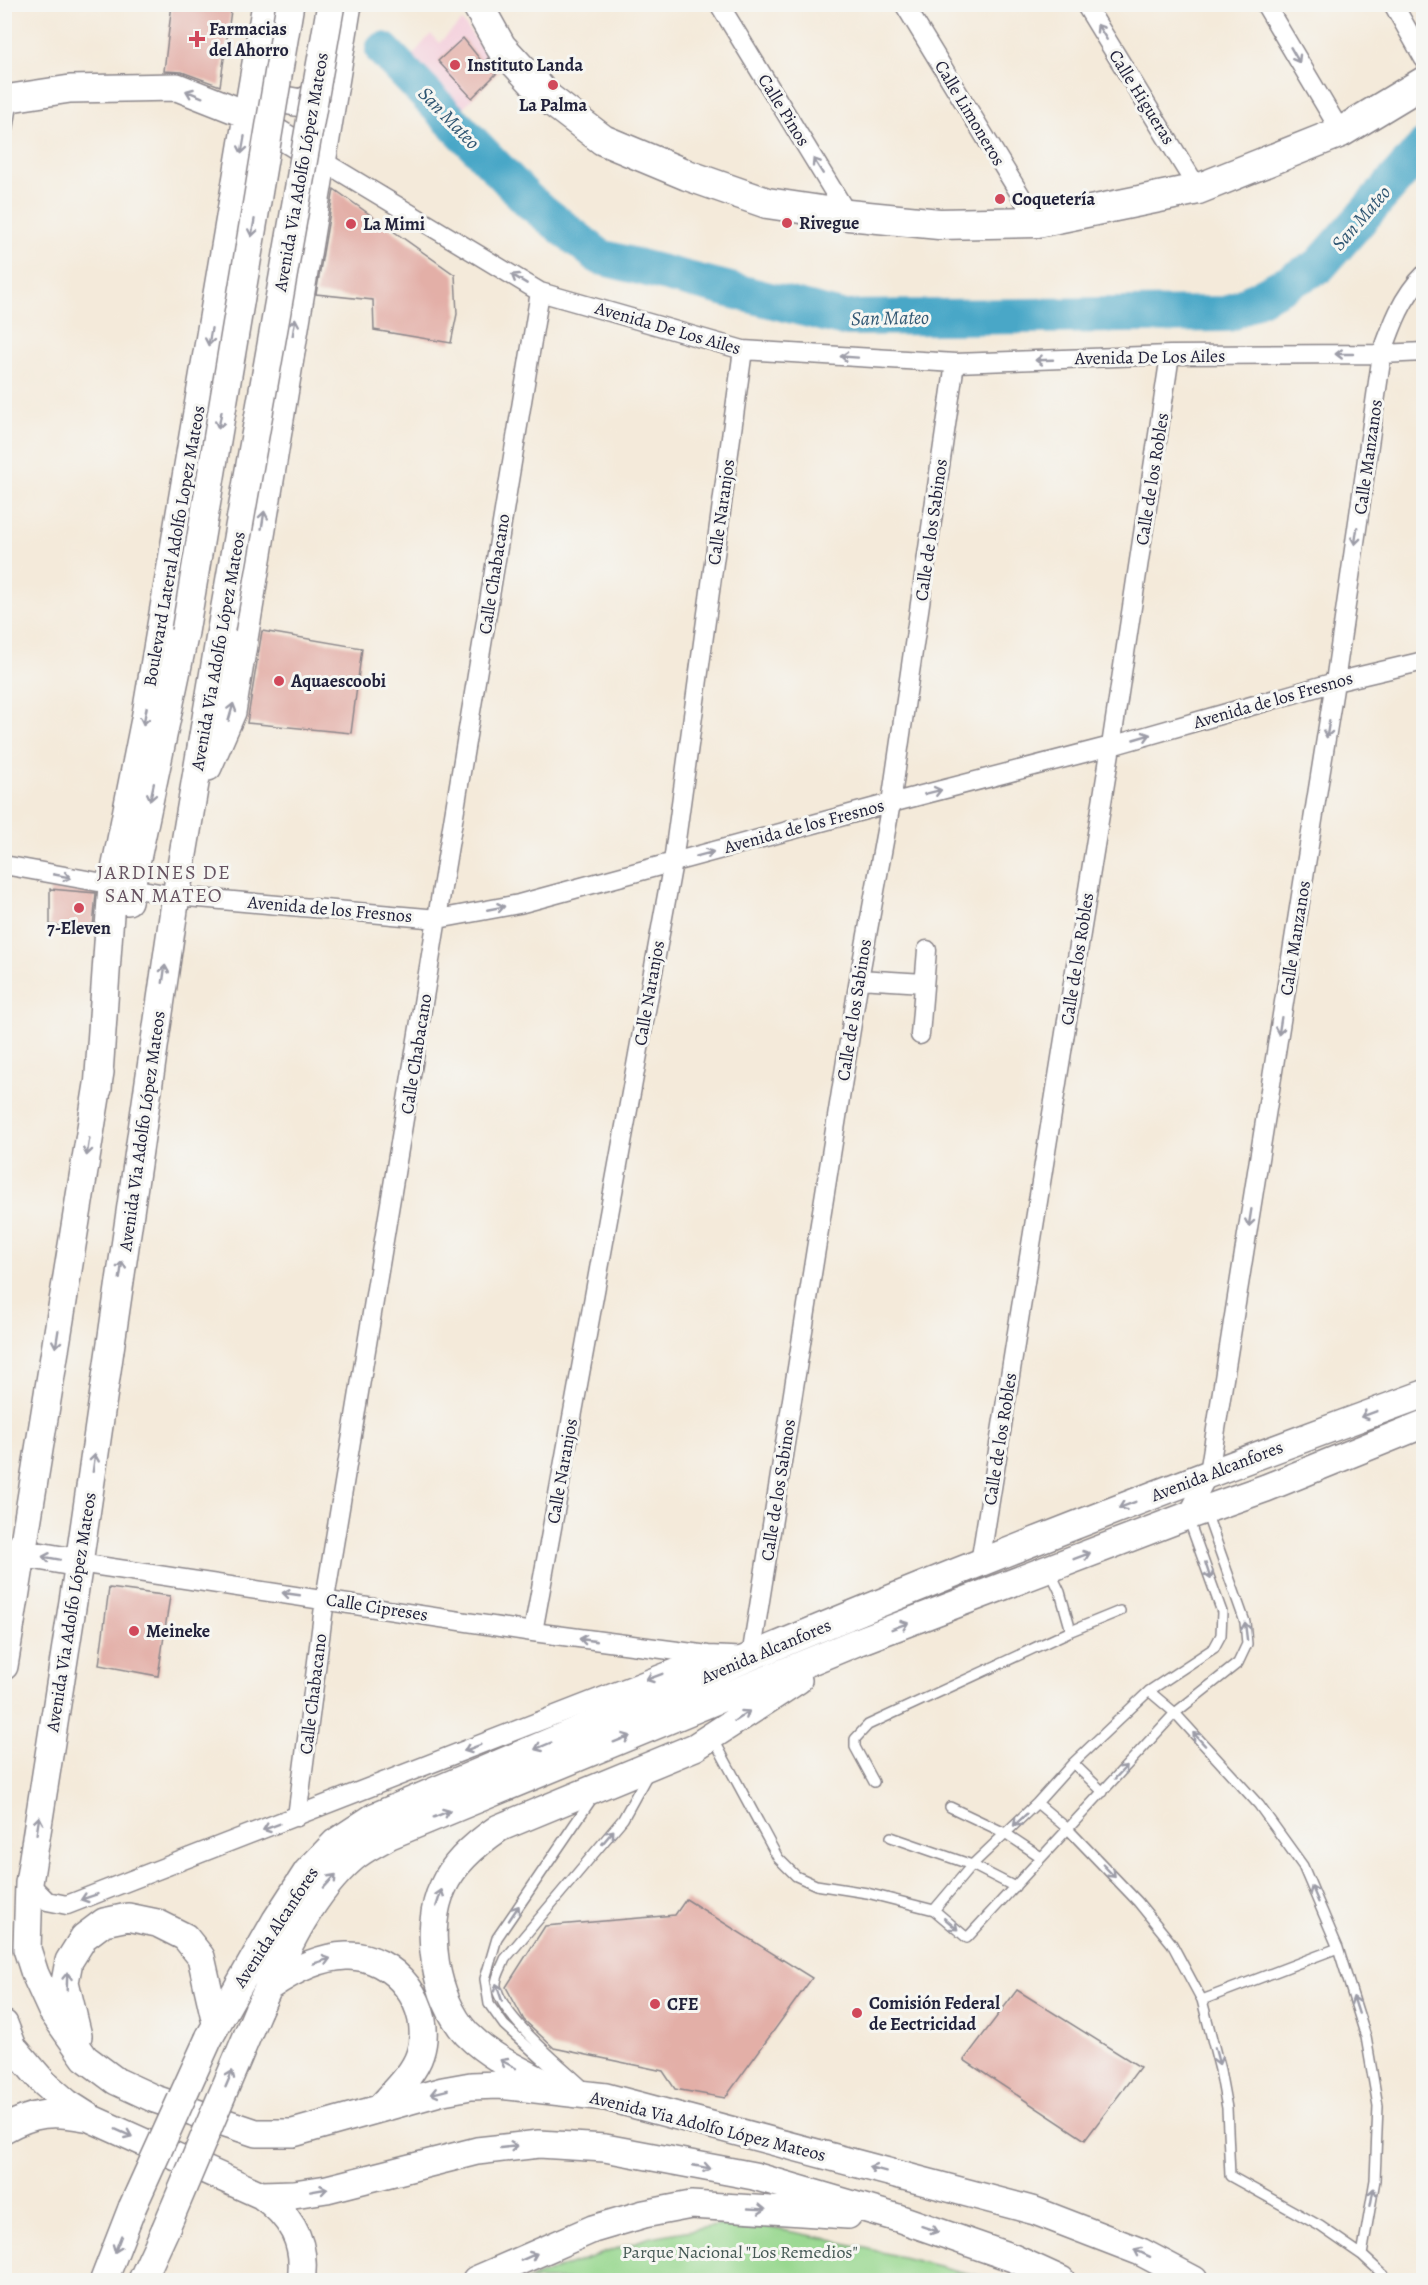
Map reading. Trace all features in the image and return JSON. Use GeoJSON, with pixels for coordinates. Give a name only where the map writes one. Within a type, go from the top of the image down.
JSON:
{"type":"FeatureCollection","features":[{"type":"Feature","properties":{"kind":"main road","name":"Boulevard Lateral Adolfo Lopez Mateos"},"geometry":{"type":"LineString","coordinates":[[121,886],[146,714],[266,4]]}},
{"type":"Feature","properties":{"kind":"main road","name":"Avenida Via Adolfo López Mateos"},"geometry":{"type":"LineString","coordinates":[[4,1666],[13,1552],[98,1089],[121,886],[185,632],[290,4]]}},
{"type":"Feature","properties":{"kind":"main road","name":"Avenida Via Adolfo López Mateos"},"geometry":{"type":"LineString","coordinates":[[330,4],[176,896],[79,1563],[29,1883],[27,1949],[35,1974],[52,2011],[85,2058],[116,2081],[155,2099],[256,2133],[293,2133],[444,2091],[471,2086],[500,2085],[578,2094],[1035,2211],[1141,2252],[1194,2280]]}},
{"type":"Feature","properties":{"kind":"main road"},"geometry":{"type":"LineString","coordinates":[[192,804],[232,712],[348,4]]}},
{"type":"Feature","properties":{"kind":"main road"},"geometry":{"type":"LineString","coordinates":[[477,4],[501,47],[548,98],[603,140],[687,176],[767,203],[848,215],[939,224],[1037,222],[1198,189],[1341,132],[1424,82]]}},
{"type":"Feature","properties":{"kind":"main road"},"geometry":{"type":"LineString","coordinates":[[253,86],[267,97],[301,103],[333,87]]}},
{"type":"Feature","properties":{"kind":"main road","name":"Avenida De Los Ailes"},"geometry":{"type":"LineString","coordinates":[[7,99],[70,89],[177,87],[248,115],[321,160]]}},
{"type":"Feature","properties":{"kind":"main road","name":"Avenida Alcanfores"},"geometry":{"type":"LineString","coordinates":[[104,2280],[132,2208],[212,2031],[294,1891],[307,1872],[336,1842],[374,1817],[751,1657],[980,1563],[1209,1473],[1424,1394]]}},
{"type":"Feature","properties":{"kind":"main road","name":"Avenida Alcanfores"},"geometry":{"type":"LineString","coordinates":[[142,2280],[264,1998],[297,1931],[324,1887],[354,1857],[388,1836],[857,1642],[1266,1488],[1424,1424]]}},
{"type":"Feature","properties":{"kind":"main road","name":"Calle Cipreses"},"geometry":{"type":"LineString","coordinates":[[13,1552],[79,1563]]}},
{"type":"Feature","properties":{"kind":"main road"},"geometry":{"type":"LineString","coordinates":[[578,2094],[497,2059],[466,2033],[451,2010],[436,1968],[434,1921],[436,1905],[443,1886],[477,1842],[499,1828],[695,1747],[857,1642]]}},
{"type":"Feature","properties":{"kind":"main road"},"geometry":{"type":"LineString","coordinates":[[85,2058],[73,2022],[65,1982],[69,1961],[84,1937],[104,1922],[128,1917],[157,1923],[185,1936],[201,1957],[212,2031]]}},
{"type":"Feature","properties":{"kind":"main road"},"geometry":{"type":"LineString","coordinates":[[264,1998],[287,1974],[325,1959],[347,1956],[375,1962],[390,1970],[405,1983],[418,2005],[423,2029],[420,2055],[406,2078],[379,2109]]}},
{"type":"Feature","properties":{"kind":"main road","name":"Avenida Via Adolfo López Mateos"},"geometry":{"type":"LineString","coordinates":[[7,2036],[44,2084],[67,2103],[92,2119],[261,2195],[294,2194],[327,2189],[477,2151],[539,2144],[605,2148],[754,2176],[898,2218],[1013,2258],[1061,2280]]}},
{"type":"Feature","properties":{"kind":"main road"},"geometry":{"type":"LineString","coordinates":[[4,2128],[42,2113],[66,2113],[92,2119]]}},
{"type":"Feature","properties":{"kind":"main road"},"geometry":{"type":"LineString","coordinates":[[261,2195],[278,2207],[298,2236],[303,2268],[301,2280]]}},
{"type":"Feature","properties":{"kind":"main road"},"geometry":{"type":"LineString","coordinates":[[476,2280],[593,2229],[644,2214],[691,2205],[898,2218]]}},
{"type":"Feature","properties":{"kind":"main road"},"geometry":{"type":"LineString","coordinates":[[158,2280],[160,2242]]}},
{"type":"Feature","properties":{"kind":"street","name":"Calle Pinos"},"geometry":{"type":"LineString","coordinates":[[719,4],[848,215]]}},
{"type":"Feature","properties":{"kind":"street","name":"Calle Limoneros"},"geometry":{"type":"LineString","coordinates":[[904,4],[1037,222]]}},
{"type":"Feature","properties":{"kind":"street","name":"Calle Higueras"},"geometry":{"type":"LineString","coordinates":[[1085,4],[1198,189]]}},
{"type":"Feature","properties":{"kind":"street"},"geometry":{"type":"LineString","coordinates":[[1265,4],[1341,132]]}},
{"type":"Feature","properties":{"kind":"street"},"geometry":{"type":"LineString","coordinates":[[1393,4],[1424,59]]}},
{"type":"Feature","properties":{"kind":"street"},"geometry":{"type":"LineString","coordinates":[[4,129],[7,99]]}},
{"type":"Feature","properties":{"kind":"street","name":"Avenida De Los Ailes"},"geometry":{"type":"LineString","coordinates":[[321,160],[540,292],[743,350],[955,363],[1170,355],[1382,354],[1424,351]]}},
{"type":"Feature","properties":{"kind":"street","name":"Calle Manzanos"},"geometry":{"type":"LineString","coordinates":[[1196,1513],[1209,1473],[1335,682],[1382,354],[1396,314],[1413,285],[1424,275]]}},
{"type":"Feature","properties":{"kind":"street","name":"Calle Chabacano"},"geometry":{"type":"LineString","coordinates":[[297,1817],[325,1599],[540,292]]}},
{"type":"Feature","properties":{"kind":"street","name":"Calle Naranjos"},"geometry":{"type":"LineString","coordinates":[[533,1632],[673,862],[743,350]]}},
{"type":"Feature","properties":{"kind":"street","name":"Calle de los Robles"},"geometry":{"type":"LineString","coordinates":[[980,1563],[1111,746],[1170,355]]}},
{"type":"Feature","properties":{"kind":"street","name":"Calle de los Sabinos"},"geometry":{"type":"LineString","coordinates":[[751,1657],[859,979],[891,803],[955,363]]}},
{"type":"Feature","properties":{"kind":"street","name":"Avenida de los Fresnos"},"geometry":{"type":"LineString","coordinates":[[121,886],[176,896],[438,919],[519,904],[1111,746],[1335,682],[1424,661]]}},
{"type":"Feature","properties":{"kind":"street"},"geometry":{"type":"LineString","coordinates":[[4,865],[121,886]]}},
{"type":"Feature","properties":{"kind":"street"},"geometry":{"type":"LineString","coordinates":[[920,1035],[927,950]]}},
{"type":"Feature","properties":{"kind":"street"},"geometry":{"type":"LineString","coordinates":[[859,979],[924,983]]}},
{"type":"Feature","properties":{"kind":"street","name":"Calle Cipreses"},"geometry":{"type":"LineString","coordinates":[[79,1563],[533,1632],[708,1655],[751,1657]]}},
{"type":"Feature","properties":{"kind":"street","name":"Avenida Alcanfores"},"geometry":{"type":"LineString","coordinates":[[29,1883],[47,1901],[67,1905],[708,1655]]}},
{"type":"Feature","properties":{"kind":"lane"},"geometry":{"type":"LineString","coordinates":[[711,1736],[778,1858],[796,1876],[816,1885],[867,1893],[934,1910],[967,1938],[1175,1713],[1238,1663],[1247,1644],[1245,1622],[1235,1593],[1196,1513]]}},
{"type":"Feature","properties":{"kind":"lane"},"geometry":{"type":"LineString","coordinates":[[934,1910],[972,1865],[1037,1803],[1073,1762],[1149,1691],[1214,1648],[1221,1635],[1221,1612],[1196,1513]]}},
{"type":"Feature","properties":{"kind":"lane"},"geometry":{"type":"LineString","coordinates":[[1049,1569],[1060,1592],[1071,1631]]}},
{"type":"Feature","properties":{"kind":"lane"},"geometry":{"type":"LineString","coordinates":[[1217,1599],[1235,1593]]}},
{"type":"Feature","properties":{"kind":"lane"},"geometry":{"type":"LineString","coordinates":[[874,1782],[855,1747],[855,1739],[868,1725],[1071,1631],[1120,1611]]}},
{"type":"Feature","properties":{"kind":"lane"},"geometry":{"type":"LineString","coordinates":[[1149,1691],[1175,1713],[1259,1804],[1303,1866],[1338,1948],[1366,2037],[1378,2106],[1375,2180],[1362,2254]]}},
{"type":"Feature","properties":{"kind":"lane"},"geometry":{"type":"LineString","coordinates":[[1073,1762],[1102,1792]]}},
{"type":"Feature","properties":{"kind":"lane"},"geometry":{"type":"LineString","coordinates":[[578,2094],[514,2019],[500,1998],[495,1983],[505,1959],[623,1819],[654,1764]]}},
{"type":"Feature","properties":{"kind":"lane"},"geometry":{"type":"LineString","coordinates":[[578,2094],[504,2025],[489,2004],[485,1979],[497,1938],[600,1786]]}},
{"type":"Feature","properties":{"kind":"lane"},"geometry":{"type":"LineString","coordinates":[[1037,1803],[1068,1829],[1138,1902],[1172,1944],[1202,2000],[1227,2108],[1230,2176],[1320,2226],[1362,2254],[1389,2280]]}},
{"type":"Feature","properties":{"kind":"lane"},"geometry":{"type":"LineString","coordinates":[[950,1807],[1005,1833],[1041,1857]]}},
{"type":"Feature","properties":{"kind":"lane"},"geometry":{"type":"LineString","coordinates":[[891,1837],[972,1865],[1015,1887]]}},
{"type":"Feature","properties":{"kind":"lane"},"geometry":{"type":"LineString","coordinates":[[1202,2000],[1338,1948]]}},
{"type":"Feature","properties":{"kind":"shaded area","name":"Instituto Landa"},"geometry":{"type":"Polygon","coordinates":[[[462,21],[499,71],[462,109],[410,58],[431,34],[439,43],[462,21]]]}},
{"type":"Feature","properties":{"kind":"green space","name":"Parque Nacional \"Los Remedios\""},"geometry":{"type":"Polygon","coordinates":[[[740,2222],[824,2238],[995,2280],[526,2280],[650,2237],[740,2222]]]}},
{"type":"Feature","properties":{"kind":"building","name":"Farmacias del Ahorro"},"geometry":{"type":"Polygon","coordinates":[[[172,4],[232,4],[220,86],[182,72],[164,71],[172,4]]]}},
{"type":"Feature","properties":{"kind":"building"},"geometry":{"type":"Polygon","coordinates":[[[463,38],[483,63],[488,58],[499,71],[472,98],[438,61],[463,38]]]}},
{"type":"Feature","properties":{"kind":"building","name":"La Mimi"},"geometry":{"type":"Polygon","coordinates":[[[334,189],[455,275],[457,314],[451,343],[374,330],[373,300],[316,294],[334,189]]]}},
{"type":"Feature","properties":{"kind":"building","name":"Aquaescoobi"},"geometry":{"type":"Polygon","coordinates":[[[262,631],[362,648],[351,733],[247,723],[262,631]]]}},
{"type":"Feature","properties":{"kind":"building","name":"7-Eleven"},"geometry":{"type":"Polygon","coordinates":[[[50,889],[96,893],[93,928],[50,925],[50,889]]]}},
{"type":"Feature","properties":{"kind":"building","name":"Meineke"},"geometry":{"type":"Polygon","coordinates":[[[109,1588],[170,1596],[158,1676],[99,1665],[109,1588]]]}},
{"type":"Feature","properties":{"kind":"building","name":"CFE"},"geometry":{"type":"Polygon","coordinates":[[[686,1899],[812,1978],[725,2098],[675,2089],[663,2071],[554,2048],[524,2020],[506,1987],[545,1926],[675,1915],[686,1899]]]}},
{"type":"Feature","properties":{"kind":"building"},"geometry":{"type":"Polygon","coordinates":[[[1017,1990],[1140,2067],[1085,2140],[964,2060],[1017,1990]]]}},
{"type":"Feature","properties":{"kind":"waterway","name":"San Mateo"},"geometry":{"type":"LineString","coordinates":[[383,50],[529,201],[600,257],[841,318],[1228,314],[1319,266],[1424,147]]}},
{"type":"Feature","properties":{"kind":"place","name":"Farmacias del Ahorro"},"geometry":{"type":"Point","coordinates":[197,39]}},
{"type":"Feature","properties":{"kind":"place","name":"Instituto Landa"},"geometry":{"type":"Point","coordinates":[455,65]}},
{"type":"Feature","properties":{"kind":"place","name":"La Palma"},"geometry":{"type":"Point","coordinates":[553,85]}},
{"type":"Feature","properties":{"kind":"place","name":"Coquetería"},"geometry":{"type":"Point","coordinates":[1000,199]}},
{"type":"Feature","properties":{"kind":"place","name":"Rivegue"},"geometry":{"type":"Point","coordinates":[787,223]}},
{"type":"Feature","properties":{"kind":"place","name":"La Mimi"},"geometry":{"type":"Point","coordinates":[351,224]}},
{"type":"Feature","properties":{"kind":"place","name":"Aquaescoobi"},"geometry":{"type":"Point","coordinates":[279,681]}},
{"type":"Feature","properties":{"kind":"place","name":"7-Eleven"},"geometry":{"type":"Point","coordinates":[79,908]}},
{"type":"Feature","properties":{"kind":"place","name":"Meineke"},"geometry":{"type":"Point","coordinates":[134,1631]}},
{"type":"Feature","properties":{"kind":"place","name":"CFE"},"geometry":{"type":"Point","coordinates":[655,2004]}},
{"type":"Feature","properties":{"kind":"place","name":"Comisión Federal de Eectricidad"},"geometry":{"type":"Point","coordinates":[857,2013]}},
{"type":"Feature","properties":{"kind":"district","name":"JARDINES DE SAN MATEO"},"geometry":{"type":"Point","coordinates":[164,884]}}]}
